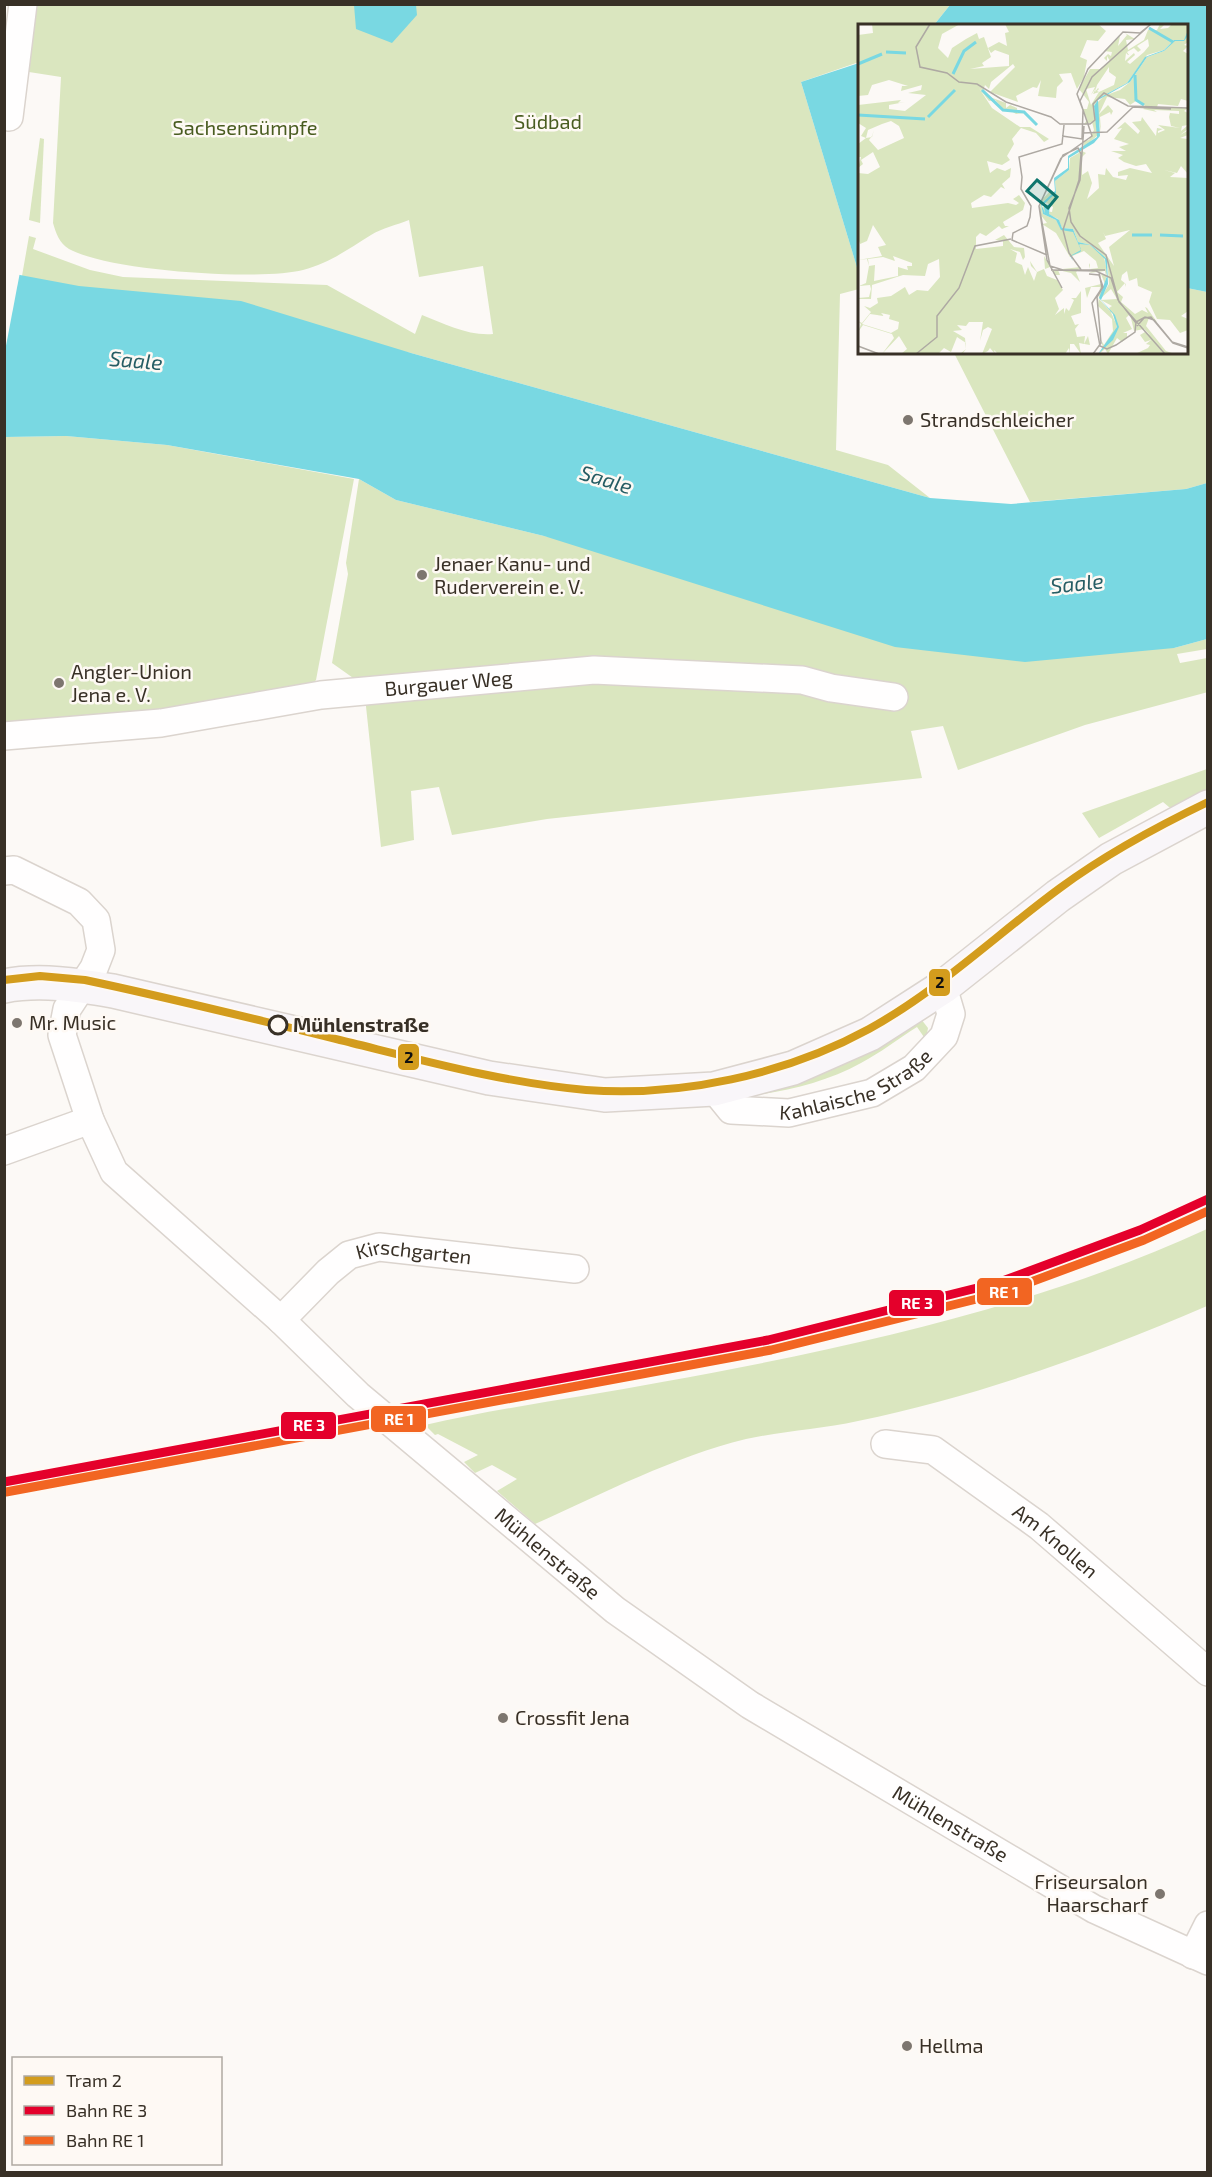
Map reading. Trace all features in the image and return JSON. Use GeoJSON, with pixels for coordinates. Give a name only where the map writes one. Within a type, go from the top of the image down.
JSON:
{"type":"FeatureCollection","features":[{"type":"Feature","properties":{"kind":"main road","name":"Kahlaische Straße"},"geometry":{"type":"LineString","coordinates":[[4,986],[22,982],[82,985],[489,1078],[605,1095],[714,1089],[793,1068],[870,1034],[943,987],[1058,896],[1111,859],[1208,807]]}},
{"type":"Feature","properties":{"kind":"street"},"geometry":{"type":"LineString","coordinates":[[9,117],[23,4]]}},
{"type":"Feature","properties":{"kind":"street","name":"Burgauer Weg"},"geometry":{"type":"LineString","coordinates":[[4,736],[161,723],[321,694],[594,670],[802,680],[831,688],[894,697]]}},
{"type":"Feature","properties":{"kind":"street"},"geometry":{"type":"LineString","coordinates":[[4,871],[14,870],[49,886],[79,902],[92,913],[99,928],[101,950],[94,968],[82,985]]}},
{"type":"Feature","properties":{"kind":"street","name":"Mühlenstraße"},"geometry":{"type":"LineString","coordinates":[[82,985],[67,1009],[62,1035],[90,1120],[114,1172],[281,1320],[358,1395],[615,1610],[750,1705],[1094,1909],[1200,1958]]}},
{"type":"Feature","properties":{"kind":"street","name":"Kahlaische Straße"},"geometry":{"type":"LineString","coordinates":[[714,1089],[731,1110],[789,1113],[872,1093],[914,1068],[944,1036],[951,1014],[943,987]]}},
{"type":"Feature","properties":{"kind":"street"},"geometry":{"type":"LineString","coordinates":[[4,1151],[90,1120]]}},
{"type":"Feature","properties":{"kind":"street","name":"Kirschgarten"},"geometry":{"type":"LineString","coordinates":[[281,1320],[348,1255],[379,1247],[575,1269]]}},
{"type":"Feature","properties":{"kind":"street","name":"Am Knollen"},"geometry":{"type":"LineString","coordinates":[[885,1444],[933,1450],[1039,1526],[1208,1672]]}},
{"type":"Feature","properties":{"kind":"street"},"geometry":{"type":"LineString","coordinates":[[1200,1958],[1208,1925]]}},
{"type":"Feature","properties":{"kind":"green space"},"geometry":{"type":"Polygon","coordinates":[[[36,5],[950,5],[935,24],[858,24],[858,62],[801,82],[858,271],[858,289],[840,294],[836,450],[888,465],[930,498],[411,353],[22,276],[29,236],[36,238],[33,249],[90,270],[123,277],[327,285],[415,334],[422,315],[466,331],[493,334],[483,266],[419,277],[409,220],[375,233],[322,264],[282,273],[184,272],[116,263],[88,257],[69,249],[58,238],[53,223],[61,77],[29,72],[36,5]]]}},
{"type":"Feature","properties":{"kind":"green space"},"geometry":{"type":"Polygon","coordinates":[[[40,138],[44,139],[40,223],[29,220],[40,138]]]}},
{"type":"Feature","properties":{"kind":"green space"},"geometry":{"type":"Polygon","coordinates":[[[1188,288],[1207,292],[1207,483],[1186,489],[1030,502],[955,354],[1188,354],[1188,288]]]}},
{"type":"Feature","properties":{"kind":"green space"},"geometry":{"type":"Polygon","coordinates":[[[66,436],[167,445],[354,479],[316,680],[309,688],[136,717],[5,726],[5,437],[66,436]]]}},
{"type":"Feature","properties":{"kind":"green space"},"geometry":{"type":"Polygon","coordinates":[[[359,479],[396,500],[544,536],[1174,648],[1207,639],[1207,649],[1177,654],[1180,663],[1207,658],[1208,692],[1085,725],[958,770],[943,726],[911,731],[922,778],[547,819],[452,835],[439,787],[411,791],[414,840],[381,847],[365,697],[356,680],[332,663],[348,574],[346,563],[359,479]]]}},
{"type":"Feature","properties":{"kind":"green space"},"geometry":{"type":"Polygon","coordinates":[[[1207,769],[1207,797],[1175,812],[1163,802],[1099,838],[1082,813],[1207,769]]]}},
{"type":"Feature","properties":{"kind":"green space"},"geometry":{"type":"Polygon","coordinates":[[[921,1019],[928,1028],[926,1040],[917,1027],[848,1070],[792,1088],[749,1096],[750,1106],[740,1096],[921,1019]]]}},
{"type":"Feature","properties":{"kind":"green space"},"geometry":{"type":"Polygon","coordinates":[[[1207,1229],[1207,1306],[1079,1357],[992,1386],[903,1411],[830,1426],[760,1436],[719,1447],[665,1466],[535,1524],[497,1491],[517,1479],[492,1465],[475,1473],[464,1462],[478,1455],[438,1434],[435,1435],[425,1425],[731,1369],[870,1340],[1009,1303],[1076,1281],[1143,1257],[1207,1229]]]}},
{"type":"Feature","properties":{"kind":"water"},"geometry":{"type":"Polygon","coordinates":[[[354,5],[416,5],[417,15],[392,43],[356,29],[354,5]]]}},
{"type":"Feature","properties":{"kind":"water"},"geometry":{"type":"Polygon","coordinates":[[[950,5],[1207,5],[1207,292],[1188,288],[1188,24],[935,24],[950,5]]]}},
{"type":"Feature","properties":{"kind":"water"},"geometry":{"type":"Polygon","coordinates":[[[858,64],[858,271],[801,82],[858,64]]]}},
{"type":"Feature","properties":{"kind":"water","name":"Saale"},"geometry":{"type":"Polygon","coordinates":[[[4,272],[79,286],[241,301],[411,353],[930,498],[1011,504],[1186,489],[1207,483],[1207,639],[1174,648],[1025,662],[895,647],[544,536],[396,500],[359,479],[167,445],[66,436],[5,437],[4,272]]]}},
{"type":"Feature","properties":{"kind":"pier"},"geometry":{"type":"Polygon","coordinates":[[[5,269],[20,272],[5,351],[4,272],[5,269]]]}},
{"type":"Feature","properties":{"kind":"tram line","name":"2"},"geometry":{"type":"LineString","coordinates":[[4,980],[40,976],[85,980],[439,1064],[556,1087],[622,1091],[695,1086],[731,1079],[803,1059],[869,1029],[919,998],[1077,876],[1169,821],[1208,802]]}},
{"type":"Feature","properties":{"kind":"transit line"},"geometry":{"type":"LineString","coordinates":[[4,1482],[768,1340],[997,1283],[1140,1230],[1208,1199]]}},
{"type":"Feature","properties":{"kind":"transit line"},"geometry":{"type":"LineString","coordinates":[[6,1492],[771,1350],[1001,1293],[1144,1240],[1208,1211]]}},
{"type":"Feature","properties":{"kind":"place","name":"Strandschleicher"},"geometry":{"type":"Point","coordinates":[908,420]}},
{"type":"Feature","properties":{"kind":"place","name":"Jenaer Kanu- und Ruderverein e. V."},"geometry":{"type":"Point","coordinates":[422,575]}},
{"type":"Feature","properties":{"kind":"place","name":"Angler-Union Jena e. V."},"geometry":{"type":"Point","coordinates":[59,683]}},
{"type":"Feature","properties":{"kind":"place","name":"Mr. Music"},"geometry":{"type":"Point","coordinates":[17,1023]}},
{"type":"Feature","properties":{"kind":"place","name":"Mühlenstraße"},"geometry":{"type":"Point","coordinates":[278,1025]}},
{"type":"Feature","properties":{"kind":"place","name":"Crossfit Jena"},"geometry":{"type":"Point","coordinates":[503,1718]}},
{"type":"Feature","properties":{"kind":"place","name":"Friseursalon Haarscharf"},"geometry":{"type":"Point","coordinates":[1160,1894]}},
{"type":"Feature","properties":{"kind":"place","name":"Hellma"},"geometry":{"type":"Point","coordinates":[907,2046]}},
{"type":"Feature","properties":{"kind":"park label","name":"Südbad"},"geometry":{"type":"Point","coordinates":[548,122]}},
{"type":"Feature","properties":{"kind":"park label","name":"Sachsensümpfe"},"geometry":{"type":"Point","coordinates":[245,128]}}]}
